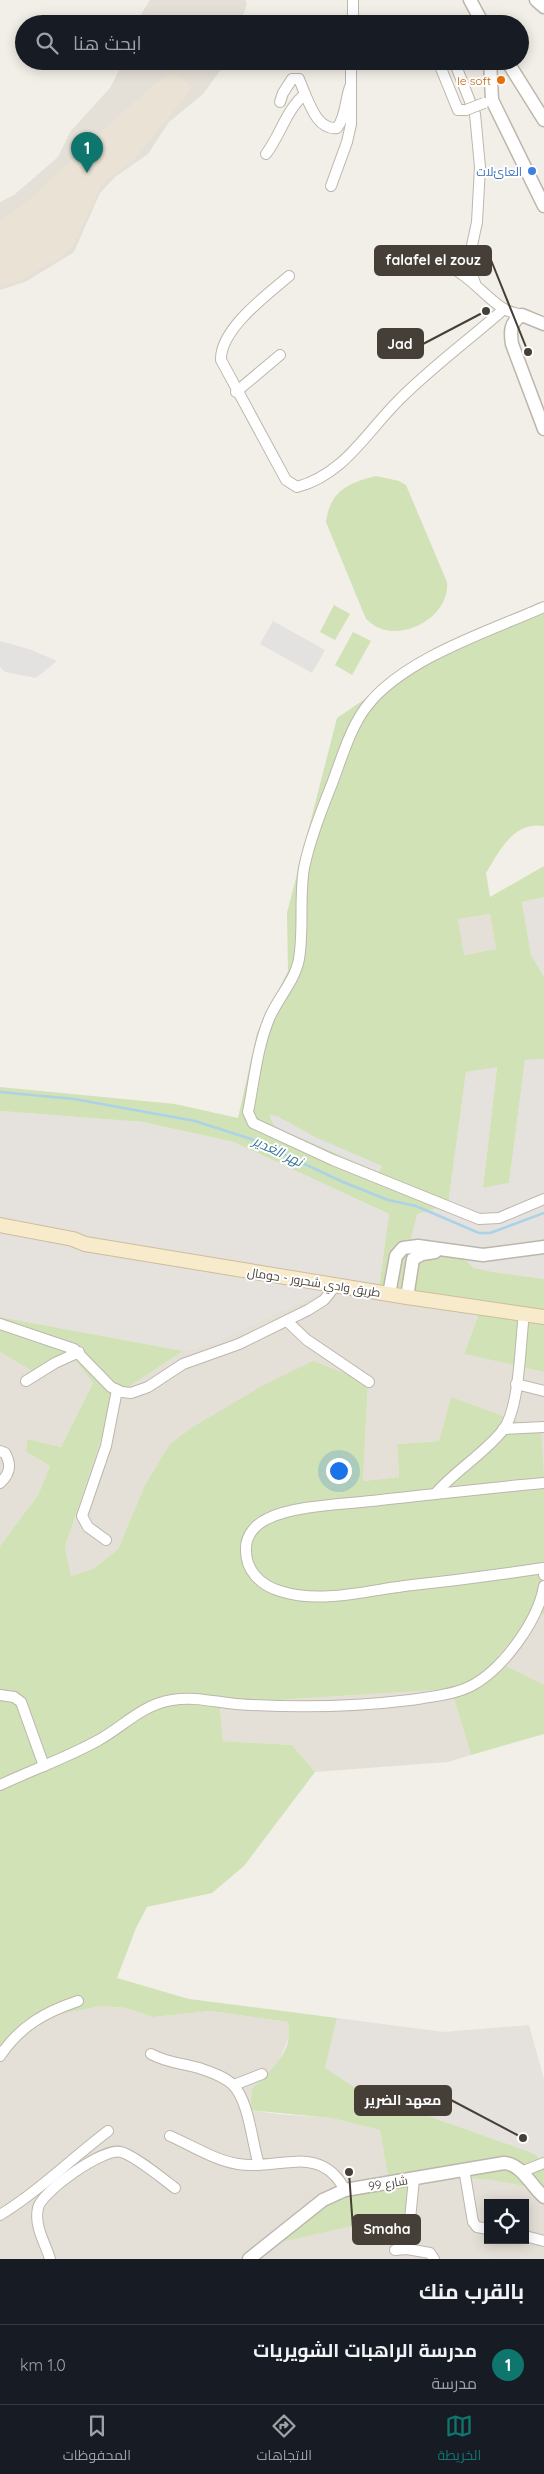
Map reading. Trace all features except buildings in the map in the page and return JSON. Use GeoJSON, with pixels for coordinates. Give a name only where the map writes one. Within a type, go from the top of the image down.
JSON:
{"type":"FeatureCollection","features":[{"type":"Feature","properties":{"kind":"main road","name":"طريق وادي شحرور - حومال"},"geometry":{"type":"LineString","coordinates":[[0,1225],[18,1233]]}},
{"type":"Feature","properties":{"kind":"main road","name":"طريق وادي شحرور - حومال"},"geometry":{"type":"LineString","coordinates":[[0,1233],[73,1239],[85,1244],[407,1297],[544,1317]]}},
{"type":"Feature","properties":{"kind":"street"},"geometry":{"type":"LineString","coordinates":[[352,0],[353,15]]}},
{"type":"Feature","properties":{"kind":"street"},"geometry":{"type":"LineString","coordinates":[[470,0],[478,15]]}},
{"type":"Feature","properties":{"kind":"street"},"geometry":{"type":"LineString","coordinates":[[536,0],[544,7]]}},
{"type":"Feature","properties":{"kind":"street"},"geometry":{"type":"LineString","coordinates":[[331,186],[348,142],[351,124],[351,70]]}},
{"type":"Feature","properties":{"kind":"street"},"geometry":{"type":"LineString","coordinates":[[442,70],[458,110],[466,110],[488,102]]}},
{"type":"Feature","properties":{"kind":"street"},"geometry":{"type":"LineString","coordinates":[[458,70],[475,114],[480,167],[477,222],[468,264],[475,283]]}},
{"type":"Feature","properties":{"kind":"street"},"geometry":{"type":"LineString","coordinates":[[490,70],[488,102],[544,206]]}},
{"type":"Feature","properties":{"kind":"street"},"geometry":{"type":"LineString","coordinates":[[512,70],[544,120]]}},
{"type":"Feature","properties":{"kind":"street"},"geometry":{"type":"LineString","coordinates":[[280,102],[283,93],[292,79],[299,79],[321,122],[327,127],[337,128],[343,118],[350,87]]}},
{"type":"Feature","properties":{"kind":"street"},"geometry":{"type":"LineString","coordinates":[[266,154],[278,136],[292,105],[305,94]]}},
{"type":"Feature","properties":{"kind":"street"},"geometry":{"type":"LineString","coordinates":[[380,252],[390,257],[446,265],[475,283],[504,309],[544,324]]}},
{"type":"Feature","properties":{"kind":"street"},"geometry":{"type":"LineString","coordinates":[[289,276],[254,306],[233,330],[222,349],[221,360],[236,392],[286,480],[293,486],[305,485],[336,466],[365,441],[399,400],[504,309]]}},
{"type":"Feature","properties":{"kind":"street"},"geometry":{"type":"LineString","coordinates":[[522,315],[517,318],[511,328],[512,344],[544,429]]}},
{"type":"Feature","properties":{"kind":"street"},"geometry":{"type":"LineString","coordinates":[[236,392],[280,355]]}},
{"type":"Feature","properties":{"kind":"street"},"geometry":{"type":"LineString","coordinates":[[544,607],[468,638],[414,668],[381,691],[362,713],[329,790],[307,858],[302,888],[299,958],[296,970],[269,1019],[248,1112],[254,1123],[333,1160],[479,1219],[499,1218],[544,1199]]}},
{"type":"Feature","properties":{"kind":"street"},"geometry":{"type":"LineString","coordinates":[[389,1294],[395,1263],[400,1250],[418,1246],[447,1251],[495,1255],[544,1247]]}},
{"type":"Feature","properties":{"kind":"street"},"geometry":{"type":"LineString","coordinates":[[407,1297],[413,1259],[426,1253],[447,1251]]}},
{"type":"Feature","properties":{"kind":"street"},"geometry":{"type":"LineString","coordinates":[[0,1324],[79,1352],[100,1378],[117,1390],[131,1392],[141,1390],[182,1364],[238,1344],[318,1305],[336,1285]]}},
{"type":"Feature","properties":{"kind":"street"},"geometry":{"type":"LineString","coordinates":[[436,1493],[504,1429],[512,1410],[524,1314]]}},
{"type":"Feature","properties":{"kind":"street"},"geometry":{"type":"LineString","coordinates":[[287,1321],[307,1340],[369,1382]]}},
{"type":"Feature","properties":{"kind":"street"},"geometry":{"type":"LineString","coordinates":[[26,1381],[55,1363],[79,1352]]}},
{"type":"Feature","properties":{"kind":"street"},"geometry":{"type":"LineString","coordinates":[[516,1384],[544,1391]]}},
{"type":"Feature","properties":{"kind":"street"},"geometry":{"type":"LineString","coordinates":[[106,1540],[84,1524],[82,1516],[106,1446],[117,1390]]}},
{"type":"Feature","properties":{"kind":"street"},"geometry":{"type":"LineString","coordinates":[[504,1429],[544,1427]]}},
{"type":"Feature","properties":{"kind":"street"},"geometry":{"type":"LineString","coordinates":[[0,1451],[5,1453],[10,1466],[9,1472],[0,1483]]}},
{"type":"Feature","properties":{"kind":"street"},"geometry":{"type":"LineString","coordinates":[[544,1483],[330,1505],[272,1517],[257,1526],[247,1539],[246,1548],[249,1566],[259,1579],[269,1586],[294,1595],[342,1594],[543,1568],[544,1575]]}},
{"type":"Feature","properties":{"kind":"street"},"geometry":{"type":"LineString","coordinates":[[0,1785],[97,1741],[141,1710],[172,1700],[201,1698],[237,1704],[362,1705],[426,1698],[469,1687],[495,1669],[509,1653],[533,1614],[544,1586]]}},
{"type":"Feature","properties":{"kind":"street"},"geometry":{"type":"LineString","coordinates":[[0,1695],[14,1697],[20,1702],[44,1766]]}},
{"type":"Feature","properties":{"kind":"street"},"geometry":{"type":"LineString","coordinates":[[0,2056],[36,2019],[50,2010],[78,2001]]}},
{"type":"Feature","properties":{"kind":"street"},"geometry":{"type":"LineString","coordinates":[[152,2054],[171,2063],[189,2065],[211,2072],[234,2085],[242,2102],[259,2165]]}},
{"type":"Feature","properties":{"kind":"street"},"geometry":{"type":"LineString","coordinates":[[234,2085],[262,2074]]}},
{"type":"Feature","properties":{"kind":"street"},"geometry":{"type":"LineString","coordinates":[[0,2215],[25,2200],[66,2162],[108,2131]]}},
{"type":"Feature","properties":{"kind":"street"},"geometry":{"type":"LineString","coordinates":[[170,2136],[230,2163],[259,2165],[312,2162],[330,2171],[345,2190]]}},
{"type":"Feature","properties":{"kind":"street"},"geometry":{"type":"LineString","coordinates":[[50,2259],[39,2231],[38,2206],[46,2195],[89,2162],[108,2153],[122,2152],[175,2188]]}},
{"type":"Feature","properties":{"kind":"street","name":"شارع 99"},"geometry":{"type":"LineString","coordinates":[[249,2259],[323,2200],[345,2190],[504,2163],[514,2165],[521,2172]]}},
{"type":"Feature","properties":{"kind":"street"},"geometry":{"type":"LineString","coordinates":[[544,2163],[521,2172],[533,2188],[544,2197]]}},
{"type":"Feature","properties":{"kind":"street"},"geometry":{"type":"LineString","coordinates":[[464,2169],[473,2222],[478,2227],[484,2228]]}},
{"type":"Feature","properties":{"kind":"street"},"geometry":{"type":"LineString","coordinates":[[407,2249],[414,2179]]}},
{"type":"Feature","properties":{"kind":"street"},"geometry":{"type":"LineString","coordinates":[[529,2237],[544,2241]]}},
{"type":"Feature","properties":{"kind":"street"},"geometry":{"type":"LineString","coordinates":[[394,2250],[407,2249],[430,2253],[434,2259]]}},
{"type":"Feature","properties":{"kind":"shaded area"},"geometry":{"type":"Polygon","coordinates":[[[150,0],[245,0],[247,4],[243,15],[141,15],[150,0]]]}},
{"type":"Feature","properties":{"kind":"shaded area"},"geometry":{"type":"Polygon","coordinates":[[[119,70],[220,70],[203,94],[169,122],[148,154],[115,177],[100,193],[74,252],[27,281],[0,290],[0,202],[14,195],[58,157],[70,132],[110,88],[119,70]]]}},
{"type":"Feature","properties":{"kind":"shaded area"},"geometry":{"type":"Polygon","coordinates":[[[172,70],[193,87],[131,163],[102,183],[75,242],[63,256],[20,281],[0,287],[0,221],[28,201],[120,114],[172,70]]]}},
{"type":"Feature","properties":{"kind":"shaded area"},"geometry":{"type":"Polygon","coordinates":[[[273,621],[325,650],[312,673],[260,644],[273,621]]]}},
{"type":"Feature","properties":{"kind":"shaded area"},"geometry":{"type":"Polygon","coordinates":[[[0,641],[32,650],[57,661],[36,678],[5,672],[0,667],[0,641]]]}},
{"type":"Feature","properties":{"kind":"shaded area"},"geometry":{"type":"Polygon","coordinates":[[[544,897],[544,977],[531,955],[522,902],[544,897]]]}},
{"type":"Feature","properties":{"kind":"shaded area"},"geometry":{"type":"Polygon","coordinates":[[[490,914],[496,949],[463,955],[458,919],[490,914]]]}},
{"type":"Feature","properties":{"kind":"shaded area"},"geometry":{"type":"Polygon","coordinates":[[[544,1059],[544,1279],[474,1268],[463,1258],[408,1250],[416,1214],[448,1205],[466,1072],[497,1066],[483,1188],[509,1183],[525,1060],[544,1059]]]}},
{"type":"Feature","properties":{"kind":"shaded area"},"geometry":{"type":"Polygon","coordinates":[[[0,1111],[143,1122],[234,1142],[389,1214],[379,1288],[344,1281],[217,1341],[183,1351],[0,1317],[0,1111]]]}},
{"type":"Feature","properties":{"kind":"shaded area"},"geometry":{"type":"Polygon","coordinates":[[[269,1115],[277,1116],[315,1137],[382,1166],[379,1172],[275,1127],[269,1115]]]}},
{"type":"Feature","properties":{"kind":"shaded area"},"geometry":{"type":"Polygon","coordinates":[[[544,1207],[544,1210],[526,1218],[494,1229],[489,1230],[488,1228],[544,1207]]]}},
{"type":"Feature","properties":{"kind":"shaded area"},"geometry":{"type":"Polygon","coordinates":[[[344,1281],[479,1311],[464,1354],[544,1372],[544,1477],[508,1420],[451,1398],[439,1441],[397,1444],[399,1477],[363,1481],[368,1383],[144,1487],[118,1549],[93,1569],[71,1576],[65,1547],[116,1394],[183,1351],[217,1341],[344,1281]]]}},
{"type":"Feature","properties":{"kind":"shaded area"},"geometry":{"type":"Polygon","coordinates":[[[67,1350],[93,1383],[61,1447],[27,1439],[26,1452],[50,1466],[38,1495],[0,1546],[0,1352],[37,1374],[67,1350]]]}},
{"type":"Feature","properties":{"kind":"shaded area"},"geometry":{"type":"Polygon","coordinates":[[[534,1613],[544,1614],[544,1685],[495,1660],[534,1613]]]}},
{"type":"Feature","properties":{"kind":"shaded area"},"geometry":{"type":"Polygon","coordinates":[[[451,1689],[471,1755],[448,1762],[315,1772],[292,1745],[223,1741],[219,1698],[278,1700],[451,1689]]]}},
{"type":"Feature","properties":{"kind":"shaded area"},"geometry":{"type":"Polygon","coordinates":[[[101,2006],[126,2008],[153,2017],[211,2011],[288,2022],[291,2032],[278,2064],[252,2088],[250,2110],[331,2118],[380,2130],[389,2183],[437,2176],[469,2177],[504,2181],[538,2190],[544,2196],[544,2259],[0,2259],[0,2049],[57,2015],[101,2006]]]}},
{"type":"Feature","properties":{"kind":"shaded area"},"geometry":{"type":"Polygon","coordinates":[[[337,2018],[444,2032],[529,2025],[544,2079],[544,2164],[535,2154],[364,2093],[325,2068],[337,2018]]]}},
{"type":"Feature","properties":{"kind":"green space"},"geometry":{"type":"Polygon","coordinates":[[[376,476],[399,481],[406,485],[447,582],[443,603],[428,620],[408,629],[397,631],[375,626],[366,619],[326,522],[332,503],[342,490],[349,485],[376,476]]]}},
{"type":"Feature","properties":{"kind":"green space"},"geometry":{"type":"Polygon","coordinates":[[[539,602],[544,610],[544,826],[524,828],[515,833],[502,848],[486,873],[490,897],[544,866],[544,897],[522,902],[531,955],[544,977],[544,1059],[525,1060],[509,1183],[483,1188],[497,1067],[466,1072],[448,1205],[417,1214],[408,1250],[463,1258],[474,1268],[544,1279],[544,1372],[464,1354],[479,1312],[379,1288],[389,1214],[234,1142],[143,1122],[0,1111],[0,1087],[175,1104],[238,1118],[257,1033],[288,971],[287,913],[337,718],[440,648],[464,642],[539,602]],[[490,914],[458,919],[464,955],[496,949],[490,914]]]}},
{"type":"Feature","properties":{"kind":"green space"},"geometry":{"type":"Polygon","coordinates":[[[334,605],[350,614],[335,640],[320,632],[334,605]]]}},
{"type":"Feature","properties":{"kind":"green space"},"geometry":{"type":"Polygon","coordinates":[[[353,632],[371,641],[352,675],[335,665],[353,632]]]}},
{"type":"Feature","properties":{"kind":"green space"},"geometry":{"type":"Polygon","coordinates":[[[0,1317],[183,1351],[116,1395],[65,1547],[71,1576],[93,1569],[118,1549],[144,1487],[170,1444],[193,1427],[260,1387],[313,1361],[368,1382],[363,1481],[399,1477],[397,1444],[439,1441],[451,1397],[541,1430],[544,1477],[544,1614],[534,1613],[495,1660],[544,1685],[544,1734],[471,1755],[451,1689],[278,1700],[219,1698],[223,1741],[292,1745],[315,1772],[244,1866],[212,1893],[147,1907],[136,1928],[117,1978],[189,1999],[337,2018],[325,2068],[364,2093],[535,2154],[544,2164],[544,2196],[538,2190],[506,2182],[474,2178],[408,2179],[405,2214],[272,2244],[341,2189],[389,2183],[380,2130],[331,2118],[250,2110],[252,2088],[274,2067],[285,2051],[288,2042],[288,2022],[211,2011],[153,2017],[126,2008],[101,2006],[57,2015],[0,2049],[0,1546],[38,1495],[50,1466],[26,1452],[27,1439],[61,1447],[93,1383],[67,1350],[37,1374],[0,1352],[0,1317]]]}},
{"type":"Feature","properties":{"kind":"waterway","name":"نهر الغدير"},"geometry":{"type":"LineString","coordinates":[[0,1092],[74,1099],[195,1121],[251,1139],[343,1182],[388,1200],[416,1206],[479,1233],[490,1233],[544,1213]]}},
{"type":"Feature","properties":{"kind":"place","name":"le soft"},"geometry":{"type":"Point","coordinates":[501,80]}},
{"type":"Feature","properties":{"kind":"place","name":"العائﻻت"},"geometry":{"type":"Point","coordinates":[532,171]}},
{"type":"Feature","properties":{"kind":"place","name":"مدرسة الراهبات الشويريات"},"geometry":{"type":"Point","coordinates":[87,173]}},
{"type":"Feature","properties":{"kind":"place","name":"Jad"},"geometry":{"type":"Point","coordinates":[486,311]}},
{"type":"Feature","properties":{"kind":"place","name":"falafel el zouz"},"geometry":{"type":"Point","coordinates":[528,352]}},
{"type":"Feature","properties":{"kind":"place","name":"معهد الضرير"},"geometry":{"type":"Point","coordinates":[523,2138]}},
{"type":"Feature","properties":{"kind":"place","name":"Smaha"},"geometry":{"type":"Point","coordinates":[349,2172]}}]}
